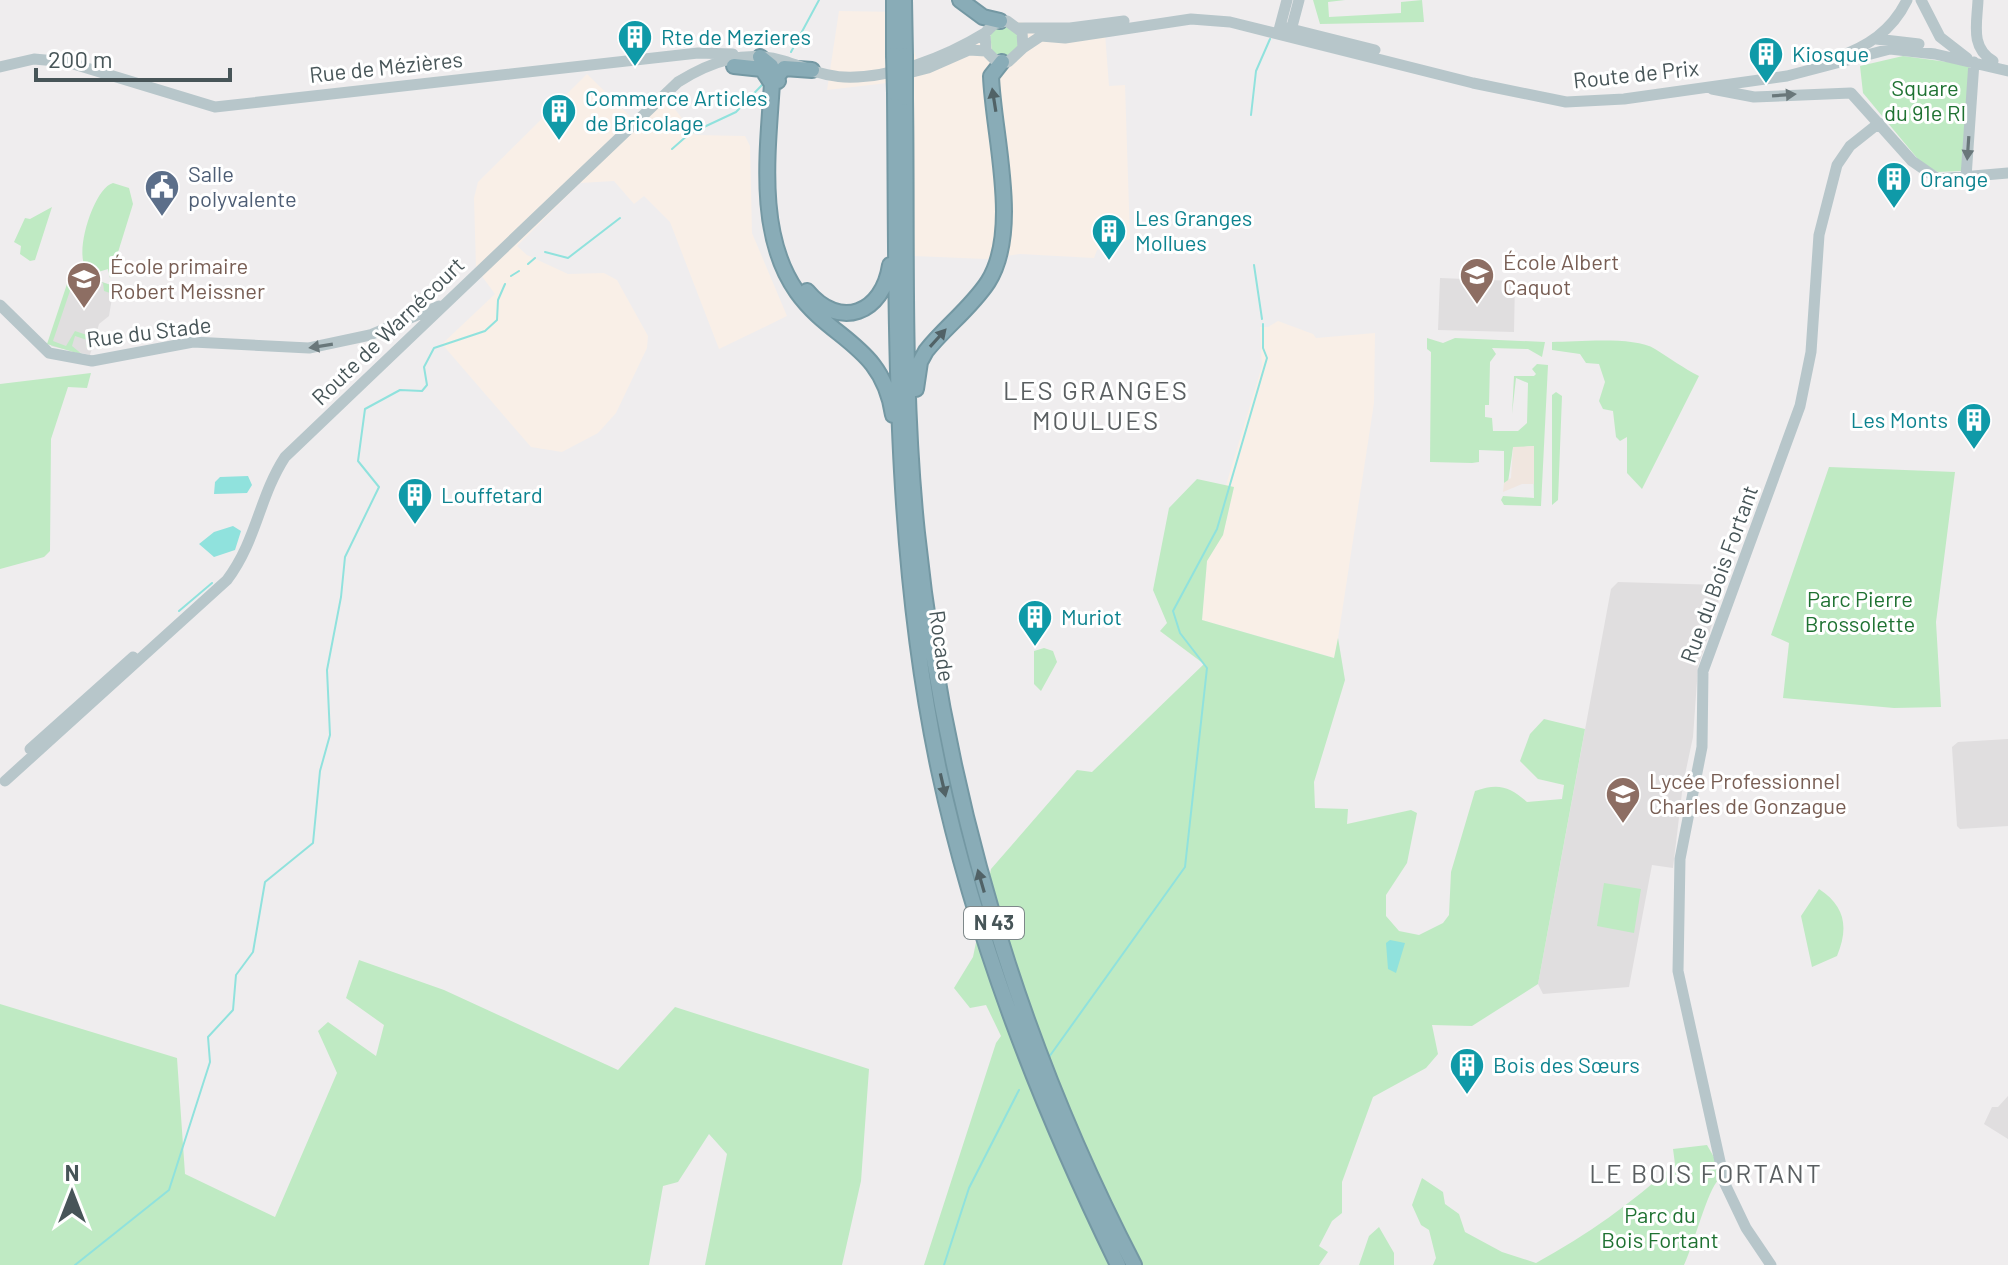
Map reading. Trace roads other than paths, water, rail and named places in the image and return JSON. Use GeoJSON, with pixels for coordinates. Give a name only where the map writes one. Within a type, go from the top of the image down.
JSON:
{"type":"FeatureCollection","features":[{"type":"Feature","properties":{"kind":"highway"},"geometry":{"type":"LineString","coordinates":[[894,0],[900,55]]}},
{"type":"Feature","properties":{"kind":"highway","name":"N 43"},"geometry":{"type":"LineString","coordinates":[[904,0],[900,96],[914,493],[930,643],[952,765],[980,877],[1015,991],[1050,1087],[1091,1183],[1134,1265]]}},
{"type":"Feature","properties":{"kind":"highway"},"geometry":{"type":"LineString","coordinates":[[960,0],[983,17],[1000,21]]}},
{"type":"Feature","properties":{"kind":"highway"},"geometry":{"type":"LineString","coordinates":[[914,493],[915,409],[920,362],[935,339],[987,284],[999,257],[1003,224],[991,76],[1002,62]]}},
{"type":"Feature","properties":{"kind":"highway"},"geometry":{"type":"LineString","coordinates":[[814,74],[772,64],[778,228],[794,271],[813,299],[828,309],[853,313],[875,302],[882,294],[890,269],[896,205]]}},
{"type":"Feature","properties":{"kind":"highway"},"geometry":{"type":"LineString","coordinates":[[734,66],[762,69],[769,77],[775,98],[769,217],[780,260],[804,300],[872,363],[889,395],[894,438],[901,451]]}},
{"type":"Feature","properties":{"kind":"highway"},"geometry":{"type":"LineString","coordinates":[[775,98],[789,78],[814,74]]}},
{"type":"Feature","properties":{"kind":"highway","name":"Rocade"},"geometry":{"type":"LineString","coordinates":[[900,96],[896,205],[901,451],[918,636],[939,767],[967,883],[1039,1093],[1118,1265]]}},
{"type":"Feature","properties":{"kind":"main road"},"geometry":{"type":"LineString","coordinates":[[1285,31],[1287,0]]}},
{"type":"Feature","properties":{"kind":"main road"},"geometry":{"type":"LineString","coordinates":[[1285,31],[1299,0]]}},
{"type":"Feature","properties":{"kind":"main road","name":"Route de Prix"},"geometry":{"type":"LineString","coordinates":[[1000,21],[1019,28],[1070,28],[1188,13],[1225,14],[1473,83],[1566,102],[1594,102],[1825,61],[1876,39],[1899,16],[1907,0]]}},
{"type":"Feature","properties":{"kind":"main road"},"geometry":{"type":"LineString","coordinates":[[1921,0],[1932,27],[1974,62]]}},
{"type":"Feature","properties":{"kind":"main road"},"geometry":{"type":"LineString","coordinates":[[1978,0],[1978,48],[1993,61]]}},
{"type":"Feature","properties":{"kind":"main road","name":"Route de Prix"},"geometry":{"type":"LineString","coordinates":[[1002,62],[1014,59],[1023,48],[1041,36],[1094,35],[1191,19],[1285,31]]}},
{"type":"Feature","properties":{"kind":"main road"},"geometry":{"type":"LineString","coordinates":[[814,74],[864,76],[922,63],[985,33],[1000,21]]}},
{"type":"Feature","properties":{"kind":"main road"},"geometry":{"type":"LineString","coordinates":[[1019,28],[1024,37],[1023,48]]}},
{"type":"Feature","properties":{"kind":"main road"},"geometry":{"type":"LineString","coordinates":[[985,33],[986,51]]}},
{"type":"Feature","properties":{"kind":"main road","name":"Route de Prix"},"geometry":{"type":"LineString","coordinates":[[1876,39],[1904,47]]}},
{"type":"Feature","properties":{"kind":"main road"},"geometry":{"type":"LineString","coordinates":[[1849,60],[1872,48],[1876,39]]}},
{"type":"Feature","properties":{"kind":"main road","name":"Route de Prix"},"geometry":{"type":"LineString","coordinates":[[1707,84],[1787,76],[1904,47]]}},
{"type":"Feature","properties":{"kind":"main road"},"geometry":{"type":"LineString","coordinates":[[1904,47],[1961,54],[1993,61],[2008,68]]}},
{"type":"Feature","properties":{"kind":"main road"},"geometry":{"type":"LineString","coordinates":[[1904,47],[2008,68]]}},
{"type":"Feature","properties":{"kind":"main road"},"geometry":{"type":"LineString","coordinates":[[814,74],[836,82],[876,81],[928,68],[969,50],[986,51],[1002,62]]}},
{"type":"Feature","properties":{"kind":"main road"},"geometry":{"type":"LineString","coordinates":[[694,54],[710,67]]}},
{"type":"Feature","properties":{"kind":"main road"},"geometry":{"type":"LineString","coordinates":[[692,73],[697,63],[694,54]]}},
{"type":"Feature","properties":{"kind":"main road","name":"Rue de Mézières"},"geometry":{"type":"LineString","coordinates":[[0,67],[28,60],[57,60],[215,107],[694,54],[772,64]]}},
{"type":"Feature","properties":{"kind":"main road"},"geometry":{"type":"LineString","coordinates":[[1966,177],[1974,62]]}},
{"type":"Feature","properties":{"kind":"main road","name":"Route de Warnécourt"},"geometry":{"type":"LineString","coordinates":[[652,109],[710,67],[772,64]]}},
{"type":"Feature","properties":{"kind":"main road","name":"Route de Warnécourt"},"geometry":{"type":"LineString","coordinates":[[2,784],[194,610],[240,562],[249,546],[266,490],[285,457],[652,109],[692,73],[710,67],[772,64]]}},
{"type":"Feature","properties":{"kind":"main road"},"geometry":{"type":"LineString","coordinates":[[1707,84],[1752,97],[1851,93],[1920,169],[1938,179],[2008,173]]}},
{"type":"Feature","properties":{"kind":"main road","name":"Rue du Bois Fortant"},"geometry":{"type":"LineString","coordinates":[[1771,1265],[1746,1228],[1725,1184],[1678,971],[1680,859],[1702,747],[1703,671],[1800,406],[1811,352],[1819,235],[1837,165],[1850,146],[1879,123]]}},
{"type":"Feature","properties":{"kind":"main road","name":"Rue du Stade"},"geometry":{"type":"LineString","coordinates":[[0,305],[39,346],[49,353],[74,360],[112,359],[193,342],[309,348],[370,335],[447,302]]}},
{"type":"Feature","properties":{"kind":"water"},"geometry":{"type":"Polygon","coordinates":[[[248,476],[252,485],[247,493],[214,494],[215,482],[220,477],[248,476]]]}},
{"type":"Feature","properties":{"kind":"water"},"geometry":{"type":"Polygon","coordinates":[[[233,526],[241,531],[235,550],[214,557],[199,544],[214,532],[233,526]]]}},
{"type":"Feature","properties":{"kind":"water"},"geometry":{"type":"Polygon","coordinates":[[[1390,940],[1405,943],[1396,973],[1388,969],[1386,943],[1390,940]]]}},
{"type":"Feature","properties":{"kind":"waterway"},"geometry":{"type":"LineString","coordinates":[[791,52],[819,0]]}},
{"type":"Feature","properties":{"kind":"waterway"},"geometry":{"type":"LineString","coordinates":[[1251,115],[1256,71],[1270,39]]}},
{"type":"Feature","properties":{"kind":"waterway"},"geometry":{"type":"LineString","coordinates":[[672,149],[689,134],[736,112],[763,84]]}},
{"type":"Feature","properties":{"kind":"waterway"},"geometry":{"type":"LineString","coordinates":[[545,252],[568,258],[620,218]]}},
{"type":"Feature","properties":{"kind":"waterway"},"geometry":{"type":"LineString","coordinates":[[528,264],[535,258]]}},
{"type":"Feature","properties":{"kind":"waterway"},"geometry":{"type":"LineString","coordinates":[[1254,265],[1262,319]]}},
{"type":"Feature","properties":{"kind":"waterway"},"geometry":{"type":"LineString","coordinates":[[511,276],[519,271]]}},
{"type":"Feature","properties":{"kind":"waterway"},"geometry":{"type":"LineString","coordinates":[[75,1265],[169,1190],[210,1062],[208,1037],[233,1010],[236,975],[253,952],[265,882],[313,843],[320,771],[330,735],[327,670],[345,557],[379,487],[358,461],[365,409],[400,390],[422,391],[427,385],[424,367],[434,348],[485,331],[497,320],[498,300],[505,284]]}},
{"type":"Feature","properties":{"kind":"waterway"},"geometry":{"type":"LineString","coordinates":[[1049,1057],[1185,867],[1207,668],[1180,633],[1173,611],[1217,529],[1267,358],[1263,348],[1263,324]]}},
{"type":"Feature","properties":{"kind":"waterway"},"geometry":{"type":"LineString","coordinates":[[179,611],[212,583]]}},
{"type":"Feature","properties":{"kind":"waterway"},"geometry":{"type":"LineString","coordinates":[[944,1265],[969,1188],[1019,1090]]}},
{"type":"Feature","properties":{"kind":"place","name":"Rte de Mezieres"},"geometry":{"type":"Point","coordinates":[635,68]}},
{"type":"Feature","properties":{"kind":"place","name":"Kiosque"},"geometry":{"type":"Point","coordinates":[1766,85]}},
{"type":"Feature","properties":{"kind":"place","name":"Commerce Articles de Bricolage"},"geometry":{"type":"Point","coordinates":[559,142]}},
{"type":"Feature","properties":{"kind":"place","name":"Orange"},"geometry":{"type":"Point","coordinates":[1894,210]}},
{"type":"Feature","properties":{"kind":"place","name":"Salle polyvalente"},"geometry":{"type":"Point","coordinates":[162,218]}},
{"type":"Feature","properties":{"kind":"place","name":"Les Granges Mollues"},"geometry":{"type":"Point","coordinates":[1109,262]}},
{"type":"Feature","properties":{"kind":"place","name":"École Albert Caquot"},"geometry":{"type":"Point","coordinates":[1477,306]}},
{"type":"Feature","properties":{"kind":"place","name":"École primaire Robert Meissner"},"geometry":{"type":"Point","coordinates":[84,310]}},
{"type":"Feature","properties":{"kind":"place","name":"Les Monts"},"geometry":{"type":"Point","coordinates":[1974,451]}},
{"type":"Feature","properties":{"kind":"place","name":"Louffetard"},"geometry":{"type":"Point","coordinates":[415,526]}},
{"type":"Feature","properties":{"kind":"place","name":"Muriot"},"geometry":{"type":"Point","coordinates":[1035,648]}},
{"type":"Feature","properties":{"kind":"place","name":"Lycée Professionnel Charles de Gonzague"},"geometry":{"type":"Point","coordinates":[1623,825]}},
{"type":"Feature","properties":{"kind":"place","name":"Bois des Sœurs"},"geometry":{"type":"Point","coordinates":[1467,1096]}},
{"type":"Feature","properties":{"kind":"district","name":"LES GRANGES MOULUES"},"geometry":{"type":"Point","coordinates":[1096,406]}},
{"type":"Feature","properties":{"kind":"district","name":"LE BOIS FORTANT"},"geometry":{"type":"Point","coordinates":[1706,1174]}},
{"type":"Feature","properties":{"kind":"park label","name":"Square du 91e RI"},"geometry":{"type":"Point","coordinates":[1925,100]}},
{"type":"Feature","properties":{"kind":"park label","name":"Parc Pierre Brossolette"},"geometry":{"type":"Point","coordinates":[1860,612]}},
{"type":"Feature","properties":{"kind":"park label","name":"Parc du Bois Fortant"},"geometry":{"type":"Point","coordinates":[1660,1228]}}]}
